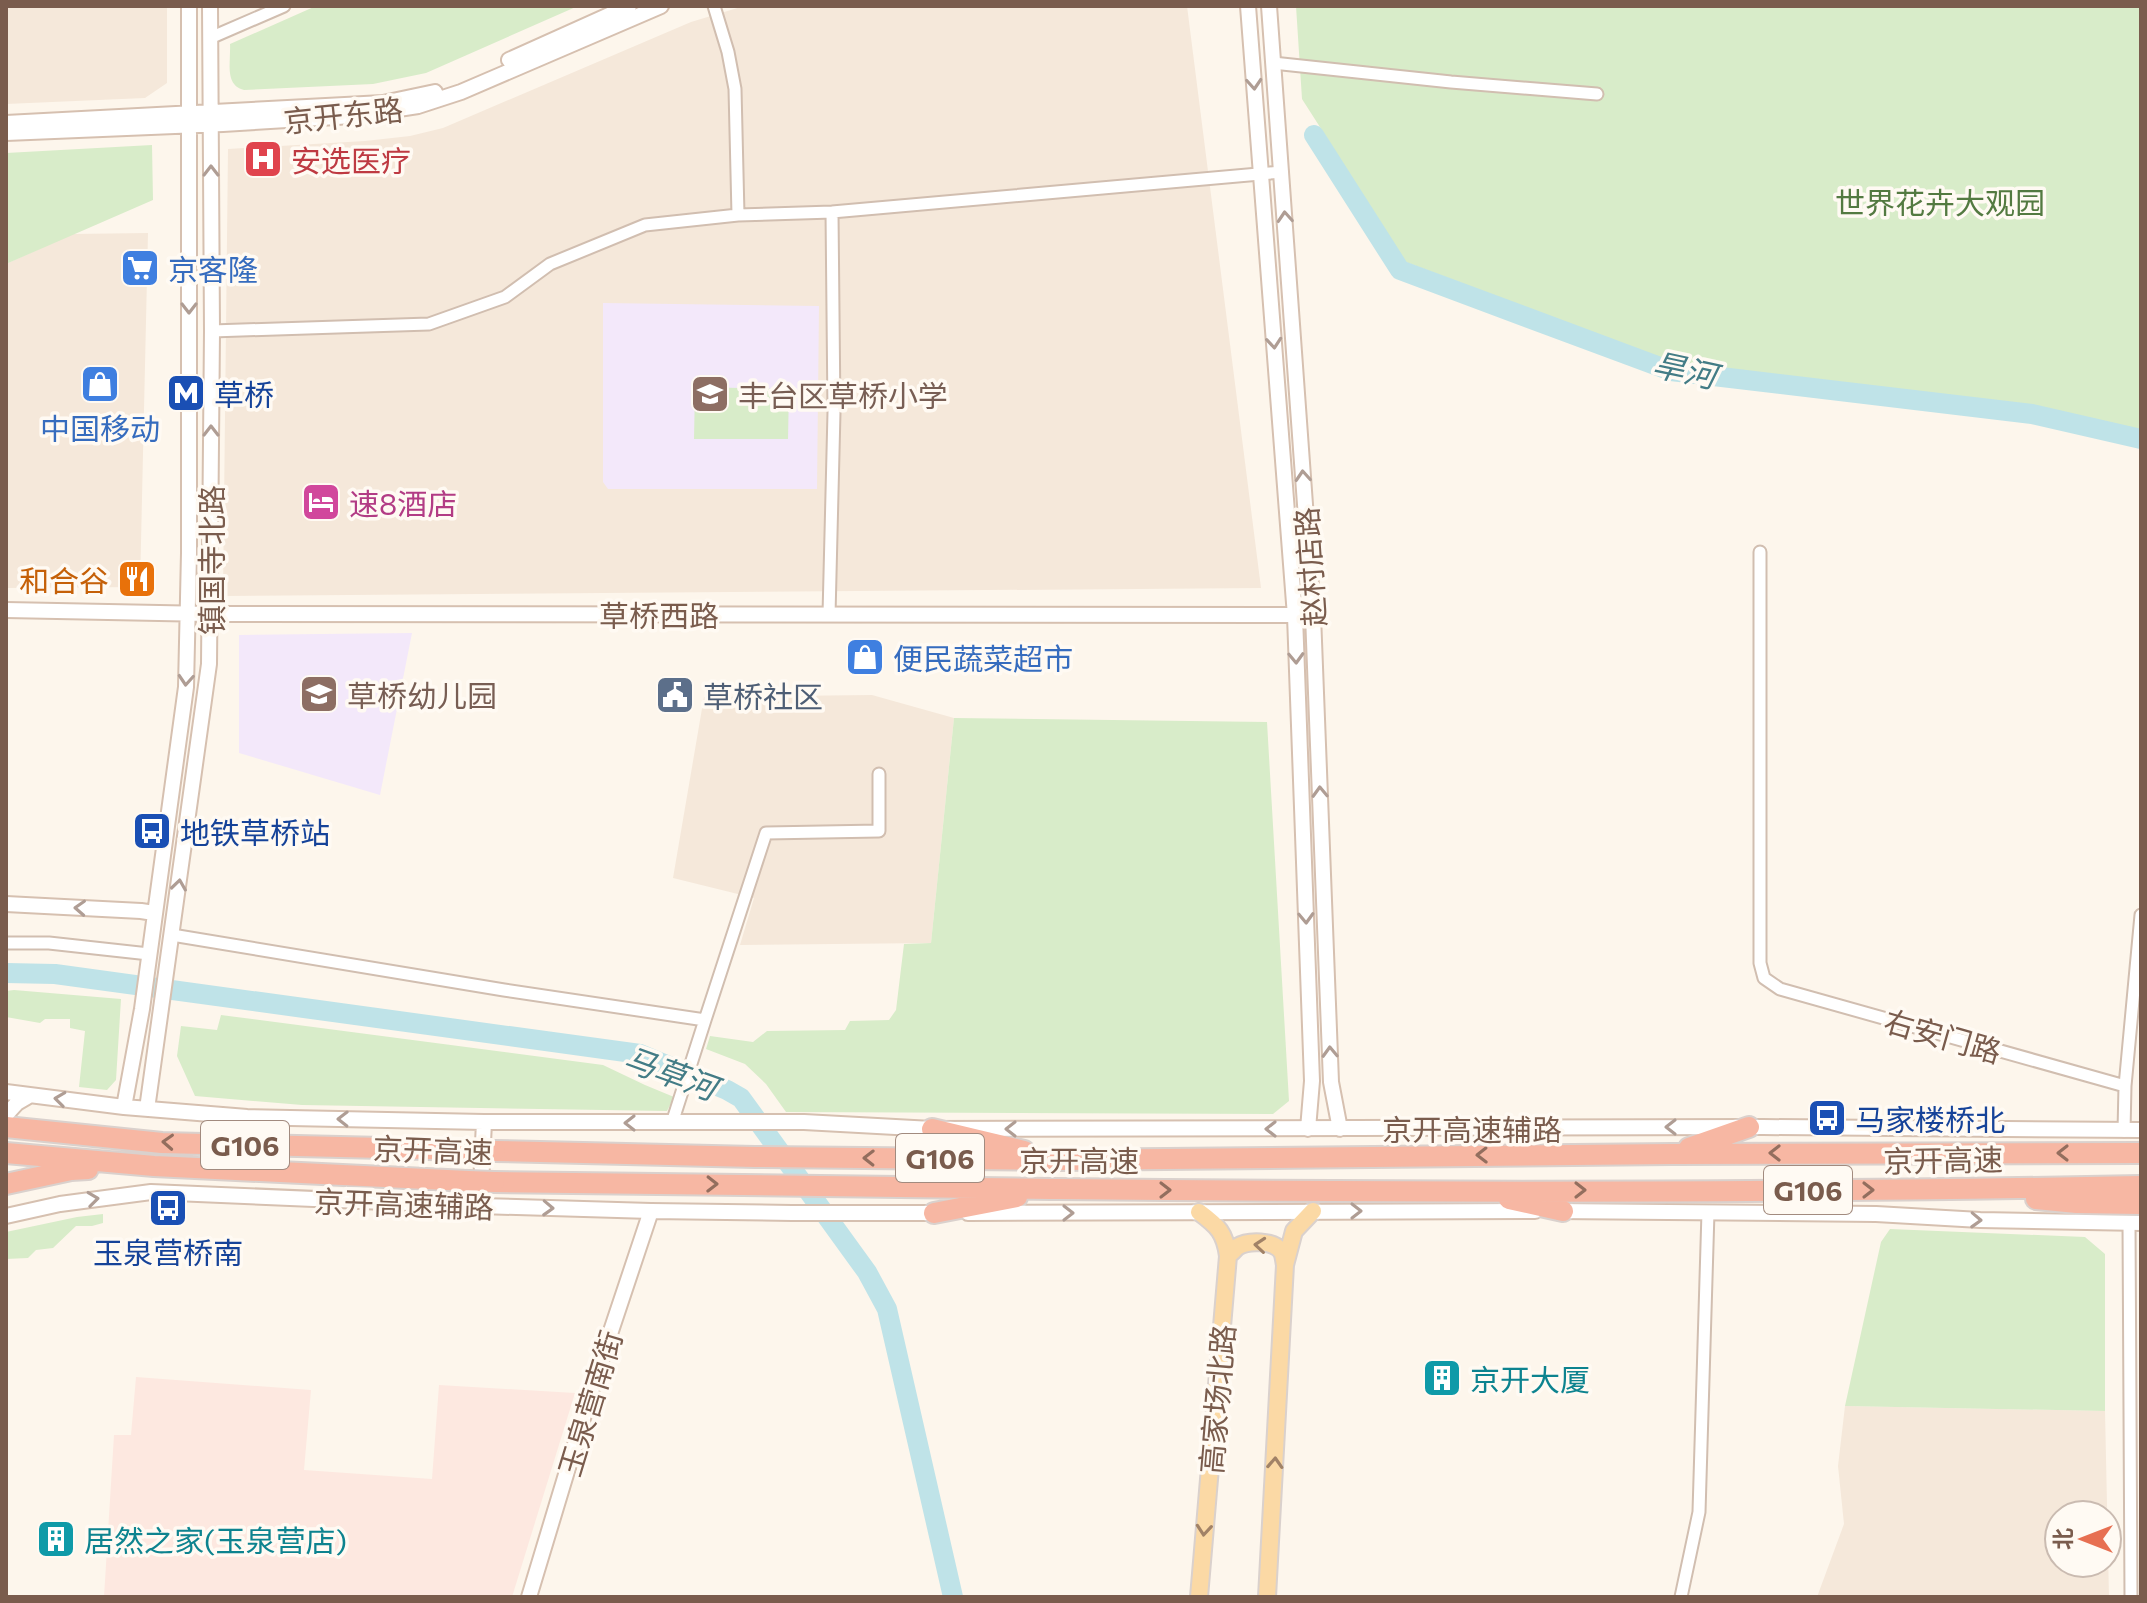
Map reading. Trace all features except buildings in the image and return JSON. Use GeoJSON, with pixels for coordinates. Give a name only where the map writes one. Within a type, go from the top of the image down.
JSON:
{"type":"FeatureCollection","features":[{"type":"Feature","properties":{"kind":"highway","name":"京开高速"},"geometry":{"type":"LineString","coordinates":[[11,1123],[162,1143],[755,1157],[1059,1160],[2141,1153]]}},
{"type":"Feature","properties":{"kind":"highway"},"geometry":{"type":"LineString","coordinates":[[1672,1154],[1749,1127]]}},
{"type":"Feature","properties":{"kind":"highway"},"geometry":{"type":"LineString","coordinates":[[932,1129],[1059,1160]]}},
{"type":"Feature","properties":{"kind":"highway","name":"京开高速"},"geometry":{"type":"LineString","coordinates":[[12,1153],[154,1166],[494,1182],[1474,1191],[1944,1190],[2141,1186]]}},
{"type":"Feature","properties":{"kind":"highway"},"geometry":{"type":"LineString","coordinates":[[10,1183],[71,1170],[154,1166]]}},
{"type":"Feature","properties":{"kind":"highway"},"geometry":{"type":"LineString","coordinates":[[934,1213],[1059,1189]]}},
{"type":"Feature","properties":{"kind":"highway"},"geometry":{"type":"LineString","coordinates":[[1944,1190],[2077,1203],[2141,1204]]}},
{"type":"Feature","properties":{"kind":"highway"},"geometry":{"type":"LineString","coordinates":[[1474,1191],[1563,1211]]}},
{"type":"Feature","properties":{"kind":"main road","name":"高家场北路"},"geometry":{"type":"LineString","coordinates":[[1267,1597],[1285,1265],[1294,1231],[1313,1211]]}},
{"type":"Feature","properties":{"kind":"main road"},"geometry":{"type":"LineString","coordinates":[[1199,1212],[1223,1234],[1228,1256]]}},
{"type":"Feature","properties":{"kind":"main road"},"geometry":{"type":"LineString","coordinates":[[1228,1256],[1246,1243],[1261,1243],[1273,1245],[1282,1252],[1285,1265]]}},
{"type":"Feature","properties":{"kind":"main road","name":"高家场北路"},"geometry":{"type":"LineString","coordinates":[[1199,1597],[1228,1256]]}},
{"type":"Feature","properties":{"kind":"street","name":"镇国寺北路"},"geometry":{"type":"LineString","coordinates":[[124,1107],[142,1009],[186,687],[189,6]]}},
{"type":"Feature","properties":{"kind":"street","name":"镇国寺北路"},"geometry":{"type":"LineString","coordinates":[[147,1109],[209,664],[212,331],[210,6]]}},
{"type":"Feature","properties":{"kind":"street"},"geometry":{"type":"LineString","coordinates":[[210,38],[284,6]]}},
{"type":"Feature","properties":{"kind":"street","name":"京开东路"},"geometry":{"type":"LineString","coordinates":[[210,118],[383,103],[434,92],[629,6]]}},
{"type":"Feature","properties":{"kind":"street","name":"京开东路"},"geometry":{"type":"LineString","coordinates":[[6,123],[353,116],[418,106],[461,92],[661,6]]}},
{"type":"Feature","properties":{"kind":"street"},"geometry":{"type":"LineString","coordinates":[[714,6],[735,89],[738,215]]}},
{"type":"Feature","properties":{"kind":"street","name":"赵村店路"},"geometry":{"type":"LineString","coordinates":[[1248,6],[1295,616],[1312,1081],[1308,1129]]}},
{"type":"Feature","properties":{"kind":"street","name":"赵村店路"},"geometry":{"type":"LineString","coordinates":[[1269,6],[1313,615],[1331,1082],[1340,1129]]}},
{"type":"Feature","properties":{"kind":"street"},"geometry":{"type":"LineString","coordinates":[[1273,63],[1597,94]]}},
{"type":"Feature","properties":{"kind":"street","name":"京开东路"},"geometry":{"type":"LineString","coordinates":[[6,133],[189,119]]}},
{"type":"Feature","properties":{"kind":"street"},"geometry":{"type":"LineString","coordinates":[[212,331],[429,324],[505,297],[550,264],[645,225],[738,215],[832,212],[1282,172]]}},
{"type":"Feature","properties":{"kind":"street"},"geometry":{"type":"LineString","coordinates":[[829,615],[834,412],[832,212]]}},
{"type":"Feature","properties":{"kind":"street","name":"右安门路"},"geometry":{"type":"LineString","coordinates":[[1760,552],[1760,963],[1764,978],[1780,989],[2125,1086]]}},
{"type":"Feature","properties":{"kind":"street","name":"草桥西路"},"geometry":{"type":"LineString","coordinates":[[6,610],[188,614],[1313,615]]}},
{"type":"Feature","properties":{"kind":"street"},"geometry":{"type":"LineString","coordinates":[[6,1092],[124,1107],[247,1117],[672,1123],[766,833],[879,831],[879,774]]}},
{"type":"Feature","properties":{"kind":"street"},"geometry":{"type":"LineString","coordinates":[[6,904],[154,913]]}},
{"type":"Feature","properties":{"kind":"street"},"geometry":{"type":"LineString","coordinates":[[2124,1131],[2125,1086],[2141,915]]}},
{"type":"Feature","properties":{"kind":"street"},"geometry":{"type":"LineString","coordinates":[[172,935],[705,1020]]}},
{"type":"Feature","properties":{"kind":"street"},"geometry":{"type":"LineString","coordinates":[[6,943],[49,943],[149,957]]}},
{"type":"Feature","properties":{"kind":"street"},"geometry":{"type":"LineString","coordinates":[[11,1123],[17,1103],[29,1096]]}},
{"type":"Feature","properties":{"kind":"street"},"geometry":{"type":"LineString","coordinates":[[480,1206],[484,1122]]}},
{"type":"Feature","properties":{"kind":"street","name":"京开高速辅路"},"geometry":{"type":"LineString","coordinates":[[672,1123],[804,1122],[932,1129],[1749,1127],[2141,1130]]}},
{"type":"Feature","properties":{"kind":"street","name":"京开高速辅路"},"geometry":{"type":"LineString","coordinates":[[10,1212],[151,1192],[651,1211],[934,1213]]}},
{"type":"Feature","properties":{"kind":"street","name":"玉泉营南街"},"geometry":{"type":"LineString","coordinates":[[529,1597],[593,1385],[651,1211]]}},
{"type":"Feature","properties":{"kind":"street"},"geometry":{"type":"LineString","coordinates":[[934,1213],[1708,1212],[2135,1223],[2131,1597]]}},
{"type":"Feature","properties":{"kind":"street"},"geometry":{"type":"LineString","coordinates":[[1681,1597],[1699,1512],[1708,1212]]}},
{"type":"Feature","properties":{"kind":"shaded area"},"geometry":{"type":"Polygon","coordinates":[[[6,6],[167,6],[167,83],[145,98],[6,104],[6,6]]]}},
{"type":"Feature","properties":{"kind":"shaded area"},"geometry":{"type":"Polygon","coordinates":[[[744,6],[1187,6],[1261,588],[223,596],[228,149],[365,141],[410,136],[443,128],[691,22],[744,6]]]}},
{"type":"Feature","properties":{"kind":"shaded area"},"geometry":{"type":"Polygon","coordinates":[[[148,233],[140,587],[6,588],[6,264],[72,234],[148,233]]]}},
{"type":"Feature","properties":{"kind":"shaded area","name":"丰台区草桥小学"},"geometry":{"type":"Polygon","coordinates":[[[603,303],[819,306],[817,489],[608,489],[603,482],[603,303]]]}},
{"type":"Feature","properties":{"kind":"shaded area","name":"草桥幼儿园"},"geometry":{"type":"Polygon","coordinates":[[[412,633],[380,795],[239,753],[239,635],[412,633]]]}},
{"type":"Feature","properties":{"kind":"shaded area"},"geometry":{"type":"Polygon","coordinates":[[[872,695],[954,718],[931,943],[740,945],[754,898],[673,878],[704,697],[872,695]]]}},
{"type":"Feature","properties":{"kind":"shaded area"},"geometry":{"type":"Polygon","coordinates":[[[136,1377],[311,1390],[304,1470],[432,1479],[439,1385],[575,1393],[512,1597],[104,1597],[114,1435],[131,1435],[136,1377]]]}},
{"type":"Feature","properties":{"kind":"shaded area"},"geometry":{"type":"Polygon","coordinates":[[[1845,1406],[2105,1411],[2107,1499],[2043,1499],[2043,1579],[2109,1579],[2109,1597],[1817,1597],[1844,1524],[1838,1466],[1845,1406]]]}},
{"type":"Feature","properties":{"kind":"green space"},"geometry":{"type":"Polygon","coordinates":[[[316,6],[578,6],[426,73],[373,84],[244,90],[234,83],[230,72],[230,44],[316,6]]]}},
{"type":"Feature","properties":{"kind":"green space","name":"世界花卉大观园"},"geometry":{"type":"Polygon","coordinates":[[[1296,6],[2141,6],[2141,429],[2024,405],[1726,377],[1657,357],[1403,261],[1337,188],[1334,149],[1302,99],[1296,6]]]}},
{"type":"Feature","properties":{"kind":"green space"},"geometry":{"type":"Polygon","coordinates":[[[152,145],[153,200],[6,264],[6,153],[152,145]]]}},
{"type":"Feature","properties":{"kind":"green space"},"geometry":{"type":"Polygon","coordinates":[[[695,387],[789,389],[788,439],[694,439],[695,387]]]}},
{"type":"Feature","properties":{"kind":"green space"},"geometry":{"type":"Polygon","coordinates":[[[954,718],[1267,722],[1289,1101],[1273,1114],[786,1112],[766,1084],[745,1064],[706,1049],[710,1036],[753,1042],[767,1031],[845,1030],[850,1021],[889,1020],[896,1010],[904,944],[931,943],[954,718]]]}},
{"type":"Feature","properties":{"kind":"green space"},"geometry":{"type":"Polygon","coordinates":[[[6,991],[121,999],[116,1080],[107,1090],[79,1087],[85,1031],[70,1028],[70,1019],[45,1019],[40,1023],[6,1017],[6,991]]]}},
{"type":"Feature","properties":{"kind":"green space"},"geometry":{"type":"Polygon","coordinates":[[[221,1015],[603,1065],[674,1097],[667,1111],[302,1105],[195,1096],[177,1056],[181,1026],[217,1030],[221,1015]]]}},
{"type":"Feature","properties":{"kind":"green space"},"geometry":{"type":"Polygon","coordinates":[[[103,1214],[103,1223],[76,1226],[53,1248],[36,1250],[28,1258],[6,1259],[6,1232],[103,1214]]]}},
{"type":"Feature","properties":{"kind":"green space"},"geometry":{"type":"Polygon","coordinates":[[[1890,1229],[2085,1237],[2105,1254],[2105,1411],[1845,1406],[1881,1242],[1890,1229]]]}},
{"type":"Feature","properties":{"kind":"waterway","name":"旱河"},"geometry":{"type":"LineString","coordinates":[[1314,135],[1400,270],[1671,371],[2032,414],[2141,439]]}},
{"type":"Feature","properties":{"kind":"waterway","name":"马草河"},"geometry":{"type":"LineString","coordinates":[[6,973],[55,974],[640,1054],[741,1098],[867,1272],[887,1309],[953,1597]]}},
{"type":"Feature","properties":{"kind":"place","name":"安选医疗"},"geometry":{"type":"Point","coordinates":[263,159]}},
{"type":"Feature","properties":{"kind":"place","name":"京客隆"},"geometry":{"type":"Point","coordinates":[140,268]}},
{"type":"Feature","properties":{"kind":"place","name":"中国移动"},"geometry":{"type":"Point","coordinates":[100,384]}},
{"type":"Feature","properties":{"kind":"place","name":"草桥"},"geometry":{"type":"Point","coordinates":[186,393]}},
{"type":"Feature","properties":{"kind":"place","name":"丰台区草桥小学"},"geometry":{"type":"Point","coordinates":[710,394]}},
{"type":"Feature","properties":{"kind":"place","name":"速8酒店"},"geometry":{"type":"Point","coordinates":[321,502]}},
{"type":"Feature","properties":{"kind":"place","name":"和合谷"},"geometry":{"type":"Point","coordinates":[137,579]}},
{"type":"Feature","properties":{"kind":"place","name":"便民蔬菜超市"},"geometry":{"type":"Point","coordinates":[865,657]}},
{"type":"Feature","properties":{"kind":"place","name":"草桥幼儿园"},"geometry":{"type":"Point","coordinates":[319,694]}},
{"type":"Feature","properties":{"kind":"place","name":"草桥社区"},"geometry":{"type":"Point","coordinates":[675,695]}},
{"type":"Feature","properties":{"kind":"place","name":"地铁草桥站"},"geometry":{"type":"Point","coordinates":[152,831]}},
{"type":"Feature","properties":{"kind":"place","name":"马家楼桥北"},"geometry":{"type":"Point","coordinates":[1827,1118]}},
{"type":"Feature","properties":{"kind":"place","name":"玉泉营桥南"},"geometry":{"type":"Point","coordinates":[168,1208]}},
{"type":"Feature","properties":{"kind":"place","name":"京开大厦"},"geometry":{"type":"Point","coordinates":[1442,1378]}},
{"type":"Feature","properties":{"kind":"place","name":"居然之家(玉泉营店)"},"geometry":{"type":"Point","coordinates":[56,1539]}}]}
